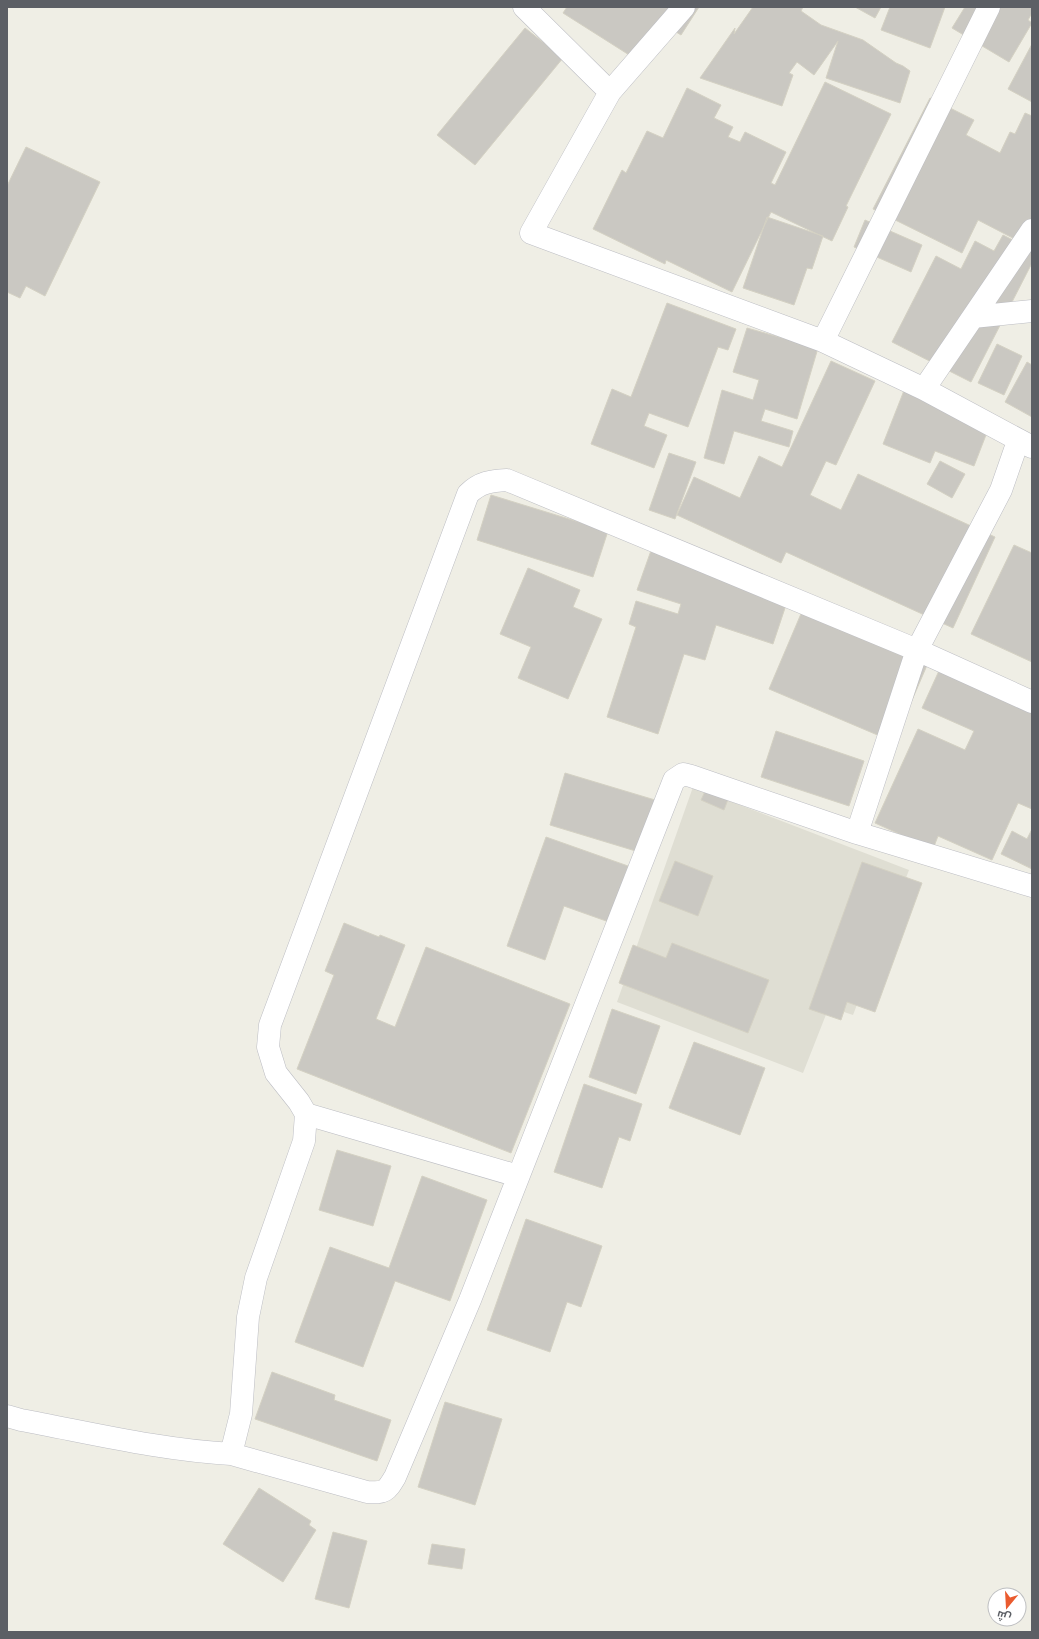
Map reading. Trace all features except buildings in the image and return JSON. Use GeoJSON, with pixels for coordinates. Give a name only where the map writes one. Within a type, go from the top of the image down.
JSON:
{"type":"FeatureCollection","features":[{"type":"Feature","properties":{"kind":"street"},"geometry":{"type":"LineString","coordinates":[[524,7],[610,92]]}},
{"type":"Feature","properties":{"kind":"street"},"geometry":{"type":"LineString","coordinates":[[684,7],[610,92],[531,233],[823,341],[924,389],[1025,444],[917,650],[857,833]]}},
{"type":"Feature","properties":{"kind":"street"},"geometry":{"type":"LineString","coordinates":[[823,341],[989,7]]}},
{"type":"Feature","properties":{"kind":"street"},"geometry":{"type":"LineString","coordinates":[[924,389],[1032,230]]}},
{"type":"Feature","properties":{"kind":"street"},"geometry":{"type":"LineString","coordinates":[[973,317],[1032,311]]}},
{"type":"Feature","properties":{"kind":"street"},"geometry":{"type":"LineString","coordinates":[[231,1454],[241,1414],[248,1317],[256,1278],[304,1141],[306,1114],[299,1102],[276,1073],[268,1047],[270,1025],[468,494],[475,486],[489,481],[507,480],[917,650],[1032,702]]}},
{"type":"Feature","properties":{"kind":"street"},"geometry":{"type":"LineString","coordinates":[[7,1416],[150,1445],[231,1454],[367,1492],[381,1493],[388,1489],[396,1477],[470,1300],[674,780],[683,774],[857,833],[1032,886]]}},
{"type":"Feature","properties":{"kind":"street"},"geometry":{"type":"LineString","coordinates":[[306,1114],[518,1176]]}},
{"type":"Feature","properties":{"kind":"shaded area"},"geometry":{"type":"Polygon","coordinates":[[[693,787],[909,870],[853,1015],[829,1007],[803,1073],[617,1002],[693,787]]]}}]}
